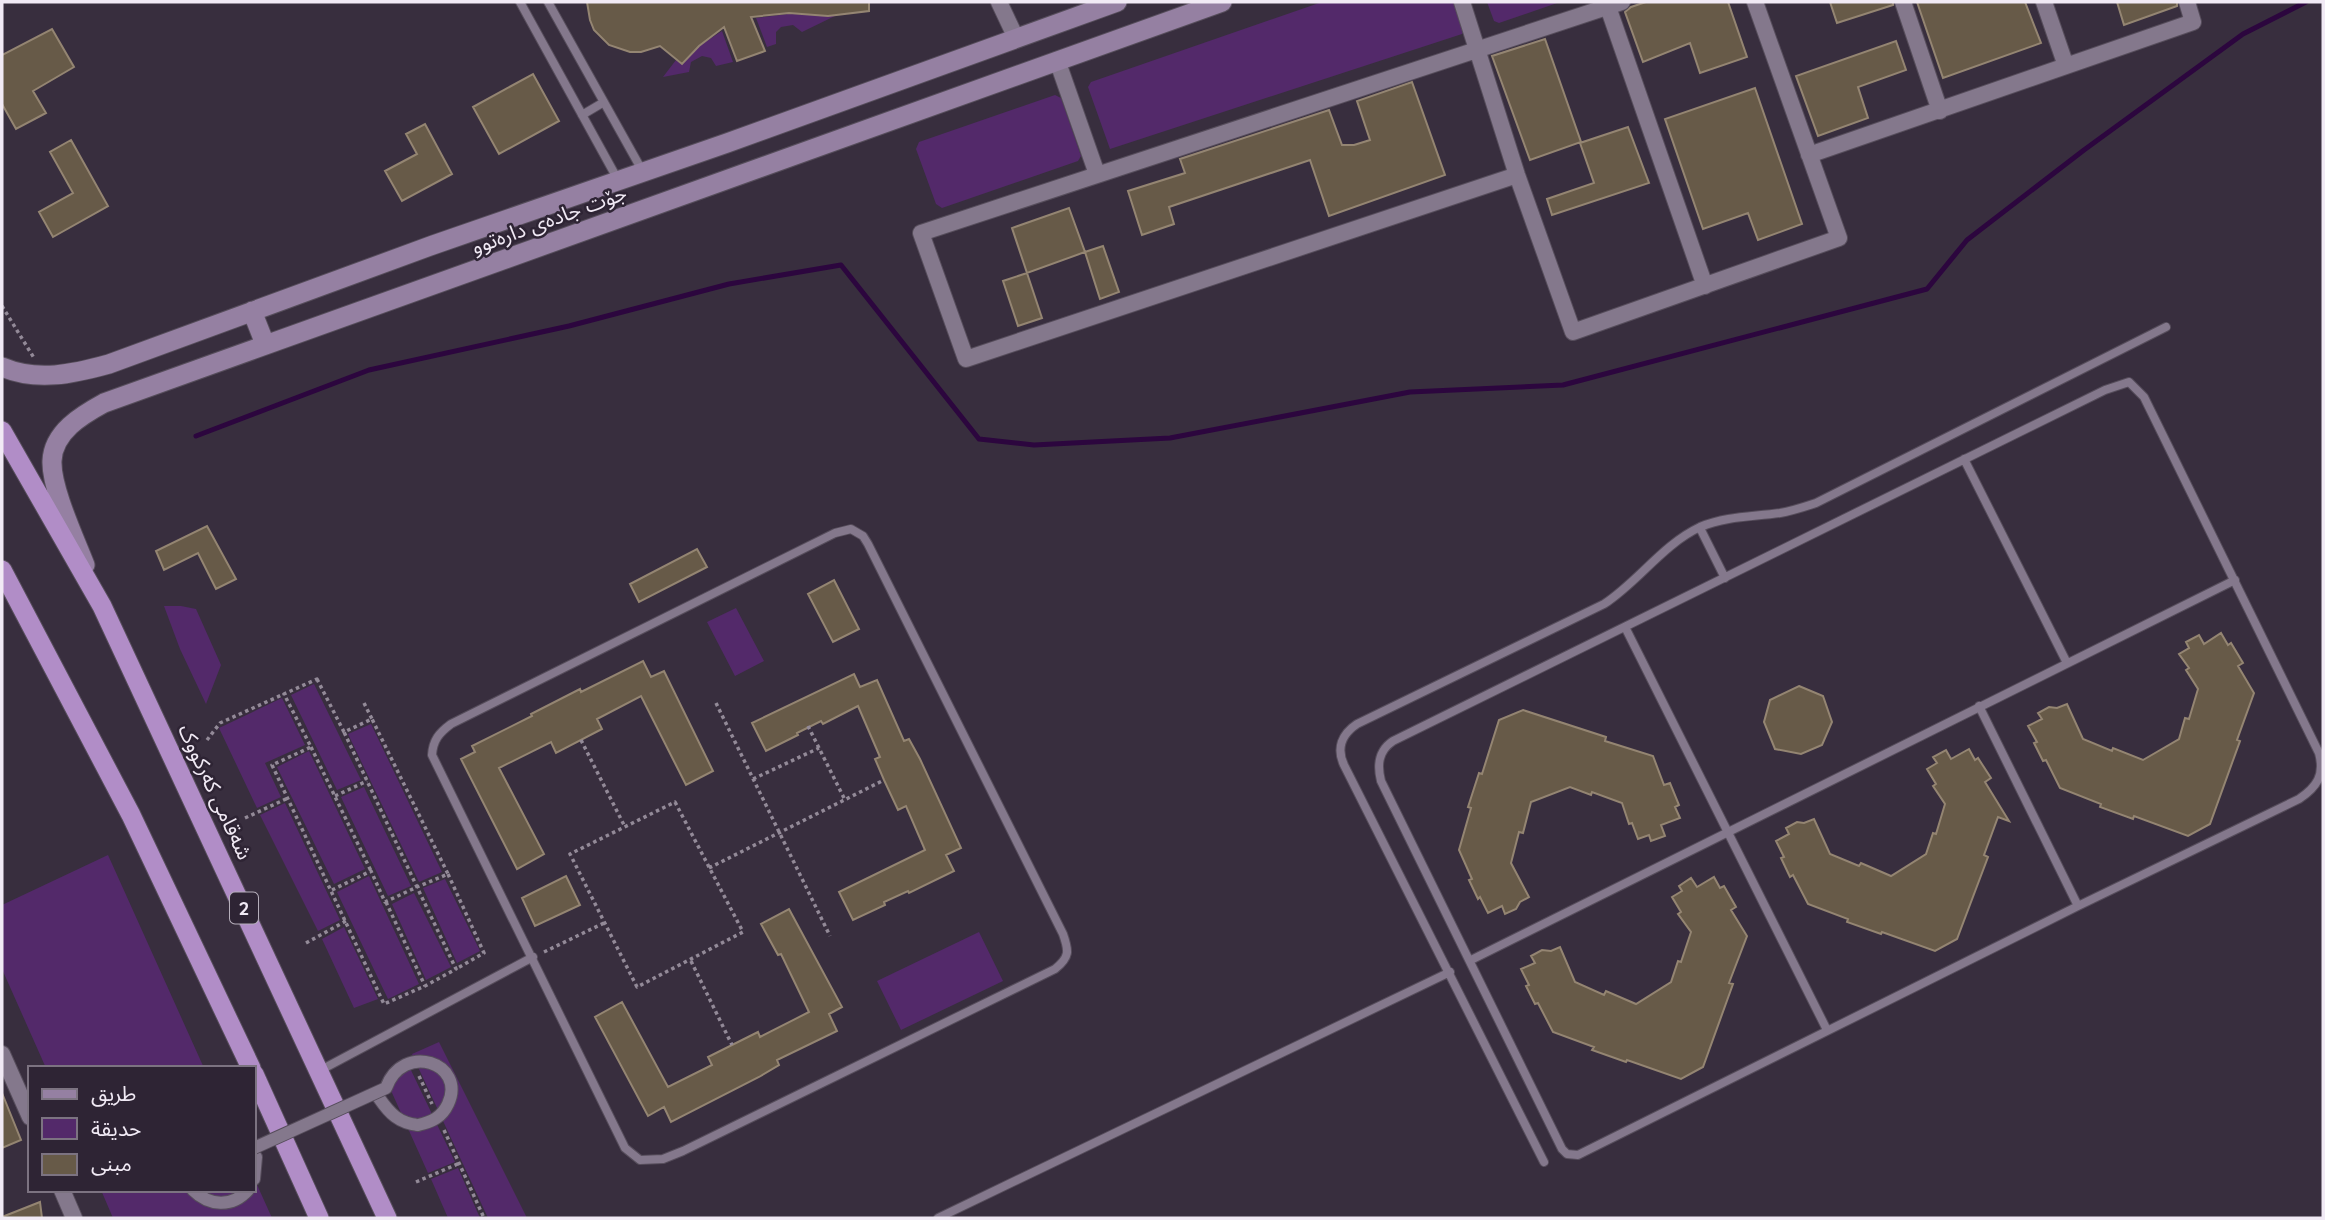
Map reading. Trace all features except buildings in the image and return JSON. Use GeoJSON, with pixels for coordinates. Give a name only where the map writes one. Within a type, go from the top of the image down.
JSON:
{"type":"FeatureCollection","features":[{"type":"Feature","properties":{"kind":"highway","name":"شەقامی کەرکووک"},"geometry":{"type":"LineString","coordinates":[[2,431],[98,599],[387,1218]]}},
{"type":"Feature","properties":{"kind":"highway"},"geometry":{"type":"LineString","coordinates":[[3,574],[131,815],[250,1066]]}},
{"type":"Feature","properties":{"kind":"highway"},"geometry":{"type":"LineString","coordinates":[[256,1078],[319,1218]]}},
{"type":"Feature","properties":{"kind":"main road","name":"جۆت جادەی دارەتوو"},"geometry":{"type":"LineString","coordinates":[[2,368],[20,375],[45,376],[83,371],[121,360],[1117,2]]}},
{"type":"Feature","properties":{"kind":"main road","name":"جۆت جادەی دارەتوو"},"geometry":{"type":"LineString","coordinates":[[98,599],[56,483],[52,460],[67,427],[85,413],[104,403],[265,344],[1222,2]]}},
{"type":"Feature","properties":{"kind":"main road"},"geometry":{"type":"LineString","coordinates":[[252,311],[265,344]]}},
{"type":"Feature","properties":{"kind":"street"},"geometry":{"type":"LineString","coordinates":[[999,2],[1016,38]]}},
{"type":"Feature","properties":{"kind":"street"},"geometry":{"type":"LineString","coordinates":[[1462,2],[1517,175],[1573,332],[1839,238],[1755,2]]}},
{"type":"Feature","properties":{"kind":"street"},"geometry":{"type":"LineString","coordinates":[[1903,2],[1940,111]]}},
{"type":"Feature","properties":{"kind":"street"},"geometry":{"type":"LineString","coordinates":[[2044,2],[2066,66]]}},
{"type":"Feature","properties":{"kind":"street"},"geometry":{"type":"LineString","coordinates":[[1809,155],[2193,22],[2187,2]]}},
{"type":"Feature","properties":{"kind":"street"},"geometry":{"type":"LineString","coordinates":[[1517,175],[966,359],[921,233],[1615,4],[1705,286]]}},
{"type":"Feature","properties":{"kind":"street"},"geometry":{"type":"LineString","coordinates":[[1057,60],[1097,174]]}},
{"type":"Feature","properties":{"kind":"street"},"geometry":{"type":"LineString","coordinates":[[2,1054],[28,1112]]}},
{"type":"Feature","properties":{"kind":"street"},"geometry":{"type":"LineString","coordinates":[[256,1153],[386,1088],[399,1067],[410,1062],[434,1064],[448,1076],[452,1086],[447,1108],[430,1123],[418,1125],[397,1119],[379,1098]]}},
{"type":"Feature","properties":{"kind":"street"},"geometry":{"type":"LineString","coordinates":[[63,1192],[75,1218]]}},
{"type":"Feature","properties":{"kind":"street"},"geometry":{"type":"LineString","coordinates":[[195,1192],[213,1203],[236,1200],[246,1192]]}},
{"type":"Feature","properties":{"kind":"lane"},"geometry":{"type":"LineString","coordinates":[[520,2],[618,181]]}},
{"type":"Feature","properties":{"kind":"lane"},"geometry":{"type":"LineString","coordinates":[[548,2],[643,172]]}},
{"type":"Feature","properties":{"kind":"lane"},"geometry":{"type":"LineString","coordinates":[[582,115],[604,102]]}},
{"type":"Feature","properties":{"kind":"lane"},"geometry":{"type":"LineString","coordinates":[[1544,1162],[1341,758],[1341,742],[1345,734],[1357,724],[1604,604],[1632,583],[1670,546],[1700,528],[1728,518],[1778,513],[1816,503],[2166,327]]}},
{"type":"Feature","properties":{"kind":"lane"},"geometry":{"type":"LineString","coordinates":[[2129,382],[2144,397],[2235,580],[2319,753],[2323,767],[2322,778],[2318,785],[2299,799],[2078,905],[1578,1155],[1571,1155],[1562,1149],[1381,781],[1378,766],[1383,749],[1393,741],[1725,578],[2105,390],[2129,382]]}},
{"type":"Feature","properties":{"kind":"lane"},"geometry":{"type":"LineString","coordinates":[[1964,459],[2067,663]]}},
{"type":"Feature","properties":{"kind":"lane"},"geometry":{"type":"LineString","coordinates":[[1700,528],[1725,578]]}},
{"type":"Feature","properties":{"kind":"lane"},"geometry":{"type":"LineString","coordinates":[[851,530],[863,536],[1063,934],[1067,953],[1064,962],[1055,969],[695,1144],[663,1159],[651,1161],[640,1160],[625,1148],[533,957],[432,755],[441,732],[452,724],[835,533],[851,530]]}},
{"type":"Feature","properties":{"kind":"lane"},"geometry":{"type":"LineString","coordinates":[[1471,960],[2235,580]]}},
{"type":"Feature","properties":{"kind":"lane"},"geometry":{"type":"LineString","coordinates":[[1626,627],[1827,1030]]}},
{"type":"Feature","properties":{"kind":"lane"},"geometry":{"type":"LineString","coordinates":[[1979,706],[2078,905]]}},
{"type":"Feature","properties":{"kind":"lane"},"geometry":{"type":"LineString","coordinates":[[319,1071],[533,957]]}},
{"type":"Feature","properties":{"kind":"lane"},"geometry":{"type":"LineString","coordinates":[[938,1218],[1450,972]]}},
{"type":"Feature","properties":{"kind":"path"},"geometry":{"type":"LineString","coordinates":[[2,306],[35,359]]}},
{"type":"Feature","properties":{"kind":"path"},"geometry":{"type":"LineString","coordinates":[[207,740],[220,723],[317,679],[456,969]]}},
{"type":"Feature","properties":{"kind":"path"},"geometry":{"type":"LineString","coordinates":[[284,694],[425,986]]}},
{"type":"Feature","properties":{"kind":"path"},"geometry":{"type":"LineString","coordinates":[[311,747],[272,765],[384,1004],[425,986],[485,953],[364,703]]}},
{"type":"Feature","properties":{"kind":"path"},"geometry":{"type":"LineString","coordinates":[[716,703],[830,936]]}},
{"type":"Feature","properties":{"kind":"path"},"geometry":{"type":"LineString","coordinates":[[344,732],[372,719]]}},
{"type":"Feature","properties":{"kind":"path"},"geometry":{"type":"LineString","coordinates":[[808,726],[845,800]]}},
{"type":"Feature","properties":{"kind":"path"},"geometry":{"type":"LineString","coordinates":[[581,740],[625,827]]}},
{"type":"Feature","properties":{"kind":"path"},"geometry":{"type":"LineString","coordinates":[[753,779],[819,748]]}},
{"type":"Feature","properties":{"kind":"path"},"geometry":{"type":"LineString","coordinates":[[709,868],[884,780]]}},
{"type":"Feature","properties":{"kind":"path"},"geometry":{"type":"LineString","coordinates":[[335,796],[367,781]]}},
{"type":"Feature","properties":{"kind":"path"},"geometry":{"type":"LineString","coordinates":[[246,818],[288,798]]}},
{"type":"Feature","properties":{"kind":"path"},"geometry":{"type":"LineString","coordinates":[[675,802],[709,868],[743,932],[638,987],[570,854],[675,802]]}},
{"type":"Feature","properties":{"kind":"path"},"geometry":{"type":"LineString","coordinates":[[332,890],[371,871]]}},
{"type":"Feature","properties":{"kind":"path"},"geometry":{"type":"LineString","coordinates":[[386,902],[448,874]]}},
{"type":"Feature","properties":{"kind":"path"},"geometry":{"type":"LineString","coordinates":[[306,943],[346,921]]}},
{"type":"Feature","properties":{"kind":"path"},"geometry":{"type":"LineString","coordinates":[[533,957],[604,923]]}},
{"type":"Feature","properties":{"kind":"path"},"geometry":{"type":"LineString","coordinates":[[691,961],[732,1045]]}},
{"type":"Feature","properties":{"kind":"path"},"geometry":{"type":"LineString","coordinates":[[416,1182],[460,1163]]}},
{"type":"Feature","properties":{"kind":"green space"},"geometry":{"type":"Polygon","coordinates":[[[1322,2],[1455,2],[1465,29],[1462,34],[1110,149],[1088,87],[1091,82],[1322,2]]]}},
{"type":"Feature","properties":{"kind":"green space"},"geometry":{"type":"Polygon","coordinates":[[[1487,2],[1560,2],[1499,23],[1494,21],[1487,2]]]}},
{"type":"Feature","properties":{"kind":"green space"},"geometry":{"type":"Polygon","coordinates":[[[788,14],[837,15],[802,32],[793,25],[781,27],[776,32],[776,44],[767,47],[756,18],[788,14]]]}},
{"type":"Feature","properties":{"kind":"green space"},"geometry":{"type":"Polygon","coordinates":[[[722,31],[733,62],[716,66],[711,58],[702,56],[691,62],[689,72],[663,77],[676,60],[682,64],[699,46],[722,31]]]}},
{"type":"Feature","properties":{"kind":"green space"},"geometry":{"type":"Polygon","coordinates":[[[1055,95],[1061,98],[1081,156],[1078,161],[942,208],[936,204],[916,149],[919,142],[1055,95]]]}},
{"type":"Feature","properties":{"kind":"green space"},"geometry":{"type":"Polygon","coordinates":[[[164,606],[196,609],[221,665],[206,704],[180,649],[164,606]]]}},
{"type":"Feature","properties":{"kind":"green space"},"geometry":{"type":"Polygon","coordinates":[[[736,608],[764,661],[735,676],[707,622],[736,608]]]}},
{"type":"Feature","properties":{"kind":"green space"},"geometry":{"type":"Polygon","coordinates":[[[314,684],[361,780],[337,790],[291,695],[314,684]]]}},
{"type":"Feature","properties":{"kind":"green space"},"geometry":{"type":"Polygon","coordinates":[[[282,698],[305,745],[265,763],[281,797],[257,808],[219,728],[282,698]]]}},
{"type":"Feature","properties":{"kind":"green space"},"geometry":{"type":"Polygon","coordinates":[[[371,724],[442,872],[419,882],[348,734],[371,724]]]}},
{"type":"Feature","properties":{"kind":"green space"},"geometry":{"type":"Polygon","coordinates":[[[309,751],[365,869],[334,884],[277,767],[309,751]]]}},
{"type":"Feature","properties":{"kind":"green space"},"geometry":{"type":"Polygon","coordinates":[[[364,787],[411,886],[388,896],[341,797],[364,787]]]}},
{"type":"Feature","properties":{"kind":"green space"},"geometry":{"type":"Polygon","coordinates":[[[285,803],[340,920],[318,931],[260,815],[285,803]]]}},
{"type":"Feature","properties":{"kind":"green space"},"geometry":{"type":"Polygon","coordinates":[[[108,855],[203,1066],[45,1066],[2,969],[2,905],[108,855]]]}},
{"type":"Feature","properties":{"kind":"green space"},"geometry":{"type":"Polygon","coordinates":[[[369,876],[419,984],[388,999],[337,892],[369,876]]]}},
{"type":"Feature","properties":{"kind":"green space"},"geometry":{"type":"Polygon","coordinates":[[[445,879],[480,951],[457,963],[423,888],[445,879]]]}},
{"type":"Feature","properties":{"kind":"green space"},"geometry":{"type":"Polygon","coordinates":[[[414,893],[451,967],[426,980],[392,904],[414,893]]]}},
{"type":"Feature","properties":{"kind":"green space"},"geometry":{"type":"Polygon","coordinates":[[[344,927],[378,999],[354,1008],[322,939],[344,927]]]}},
{"type":"Feature","properties":{"kind":"green space"},"geometry":{"type":"Polygon","coordinates":[[[979,932],[1003,981],[901,1030],[877,981],[979,932]]]}},
{"type":"Feature","properties":{"kind":"green space"},"geometry":{"type":"Polygon","coordinates":[[[439,1042],[527,1218],[488,1218],[412,1054],[439,1042]]]}},
{"type":"Feature","properties":{"kind":"green space"},"geometry":{"type":"Polygon","coordinates":[[[408,1064],[455,1162],[428,1173],[384,1075],[408,1064]]]}},
{"type":"Feature","properties":{"kind":"green space"},"geometry":{"type":"Polygon","coordinates":[[[458,1168],[480,1218],[448,1218],[431,1179],[458,1168]]]}},
{"type":"Feature","properties":{"kind":"green space"},"geometry":{"type":"Polygon","coordinates":[[[256,1182],[272,1218],[113,1218],[102,1192],[256,1192],[256,1182]]]}},
{"type":"Feature","properties":{"kind":"waterway"},"geometry":{"type":"LineString","coordinates":[[196,436],[369,370],[569,326],[729,284],[841,265],[979,439],[1034,445],[1170,438],[1410,392],[1563,385],[1927,289],[1967,240],[2084,150],[2243,34],[2306,2]]}}]}
